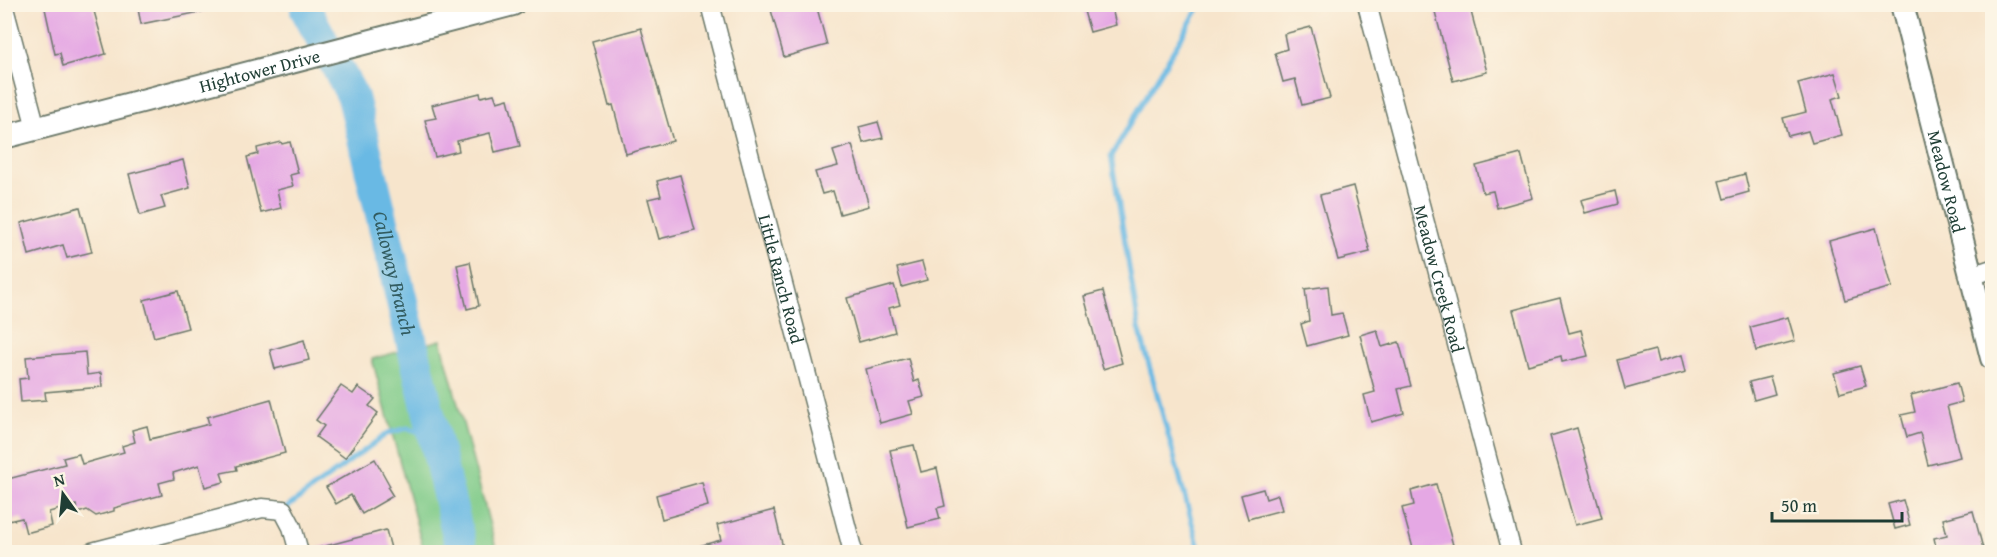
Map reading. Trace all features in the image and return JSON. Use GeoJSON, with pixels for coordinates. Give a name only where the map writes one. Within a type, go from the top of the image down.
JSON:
{"type":"FeatureCollection","features":[{"type":"Feature","properties":{"kind":"street","name":"Hightower Drive"},"geometry":{"type":"LineString","coordinates":[[4,137],[513,4]]}},
{"type":"Feature","properties":{"kind":"street","name":"Little Ranch Road"},"geometry":{"type":"LineString","coordinates":[[710,4],[853,552]]}},
{"type":"Feature","properties":{"kind":"street","name":"Meadow Creek Road"},"geometry":{"type":"LineString","coordinates":[[1367,4],[1512,552]]}},
{"type":"Feature","properties":{"kind":"street","name":"Meadow Road"},"geometry":{"type":"LineString","coordinates":[[1902,4],[1982,272],[1992,358]]}},
{"type":"Feature","properties":{"kind":"street"},"geometry":{"type":"LineString","coordinates":[[4,8],[36,128]]}},
{"type":"Feature","properties":{"kind":"street"},"geometry":{"type":"LineString","coordinates":[[92,552],[262,508],[283,510],[292,527],[299,552]]}},
{"type":"Feature","properties":{"kind":"green space"},"geometry":{"type":"Polygon","coordinates":[[[441,340],[497,552],[424,552],[372,359],[441,340]]]}},
{"type":"Feature","properties":{"kind":"building"},"geometry":{"type":"Polygon","coordinates":[[[44,4],[92,4],[106,54],[63,66],[60,53],[55,54],[44,4]]]}},
{"type":"Feature","properties":{"kind":"building"},"geometry":{"type":"Polygon","coordinates":[[[137,4],[204,4],[205,11],[141,24],[137,4]]]}},
{"type":"Feature","properties":{"kind":"building"},"geometry":{"type":"Polygon","coordinates":[[[791,4],[816,4],[827,45],[784,57],[771,10],[791,4]]]}},
{"type":"Feature","properties":{"kind":"building"},"geometry":{"type":"Polygon","coordinates":[[[1082,4],[1111,4],[1116,25],[1090,32],[1082,4]]]}},
{"type":"Feature","properties":{"kind":"building"},"geometry":{"type":"Polygon","coordinates":[[[1433,4],[1469,4],[1487,72],[1453,81],[1433,4]]]}},
{"type":"Feature","properties":{"kind":"building"},"geometry":{"type":"Polygon","coordinates":[[[1311,27],[1330,98],[1302,105],[1295,79],[1283,82],[1275,53],[1287,49],[1284,34],[1311,27]]]}},
{"type":"Feature","properties":{"kind":"building"},"geometry":{"type":"Polygon","coordinates":[[[641,28],[673,141],[626,154],[613,105],[609,106],[592,41],[641,28]]]}},
{"type":"Feature","properties":{"kind":"building"},"geometry":{"type":"Polygon","coordinates":[[[1835,73],[1842,96],[1832,99],[1842,135],[1812,143],[1808,131],[1788,136],[1783,118],[1806,112],[1798,83],[1835,73]]]}},
{"type":"Feature","properties":{"kind":"building"},"geometry":{"type":"Polygon","coordinates":[[[480,93],[481,97],[494,94],[497,102],[508,99],[520,146],[495,152],[490,133],[457,141],[459,151],[435,157],[425,120],[436,118],[432,105],[480,93]]]}},
{"type":"Feature","properties":{"kind":"building"},"geometry":{"type":"Polygon","coordinates":[[[878,122],[883,138],[863,143],[859,127],[878,122]]]}},
{"type":"Feature","properties":{"kind":"building"},"geometry":{"type":"Polygon","coordinates":[[[281,142],[282,144],[290,142],[298,173],[290,175],[293,186],[277,190],[281,208],[261,213],[247,157],[258,154],[257,148],[281,142]]]}},
{"type":"Feature","properties":{"kind":"building"},"geometry":{"type":"Polygon","coordinates":[[[852,145],[869,206],[840,214],[833,191],[822,194],[815,172],[838,166],[833,151],[852,145]]]}},
{"type":"Feature","properties":{"kind":"building"},"geometry":{"type":"Polygon","coordinates":[[[1521,154],[1533,198],[1497,208],[1493,191],[1483,193],[1476,166],[1521,154]]]}},
{"type":"Feature","properties":{"kind":"building"},"geometry":{"type":"Polygon","coordinates":[[[183,160],[190,188],[161,196],[165,208],[140,215],[129,174],[183,160]]]}},
{"type":"Feature","properties":{"kind":"building"},"geometry":{"type":"Polygon","coordinates":[[[1745,174],[1749,192],[1724,199],[1719,181],[1745,174]]]}},
{"type":"Feature","properties":{"kind":"building"},"geometry":{"type":"Polygon","coordinates":[[[680,175],[695,230],[659,239],[648,199],[661,196],[657,181],[680,175]]]}},
{"type":"Feature","properties":{"kind":"building"},"geometry":{"type":"Polygon","coordinates":[[[1353,186],[1370,252],[1338,260],[1320,195],[1353,186]]]}},
{"type":"Feature","properties":{"kind":"building"},"geometry":{"type":"Polygon","coordinates":[[[1615,191],[1618,204],[1585,213],[1581,200],[1615,191]]]}},
{"type":"Feature","properties":{"kind":"building"},"geometry":{"type":"Polygon","coordinates":[[[80,207],[92,252],[67,258],[63,245],[29,255],[21,223],[80,207]]]}},
{"type":"Feature","properties":{"kind":"building"},"geometry":{"type":"Polygon","coordinates":[[[1876,228],[1892,287],[1845,300],[1829,241],[1876,228]]]}},
{"type":"Feature","properties":{"kind":"building"},"geometry":{"type":"Polygon","coordinates":[[[470,262],[479,306],[467,309],[457,265],[470,262]]]}},
{"type":"Feature","properties":{"kind":"building"},"geometry":{"type":"Polygon","coordinates":[[[922,262],[927,280],[902,287],[897,268],[922,262]]]}},
{"type":"Feature","properties":{"kind":"building"},"geometry":{"type":"Polygon","coordinates":[[[894,285],[900,305],[889,308],[895,332],[859,342],[847,298],[894,285]]]}},
{"type":"Feature","properties":{"kind":"building"},"geometry":{"type":"Polygon","coordinates":[[[1328,286],[1331,315],[1342,313],[1348,335],[1307,346],[1301,324],[1309,321],[1305,289],[1328,286]]]}},
{"type":"Feature","properties":{"kind":"building"},"geometry":{"type":"Polygon","coordinates":[[[178,291],[188,328],[154,337],[144,300],[178,291]]]}},
{"type":"Feature","properties":{"kind":"building"},"geometry":{"type":"Polygon","coordinates":[[[1103,291],[1122,363],[1103,369],[1084,296],[1103,291]]]}},
{"type":"Feature","properties":{"kind":"building"},"geometry":{"type":"Polygon","coordinates":[[[1560,298],[1569,333],[1581,330],[1588,356],[1562,362],[1561,356],[1528,365],[1513,310],[1560,298]]]}},
{"type":"Feature","properties":{"kind":"building"},"geometry":{"type":"Polygon","coordinates":[[[1788,317],[1795,341],[1756,351],[1750,327],[1788,317]]]}},
{"type":"Feature","properties":{"kind":"building"},"geometry":{"type":"Polygon","coordinates":[[[1377,330],[1382,347],[1399,342],[1411,386],[1398,389],[1404,413],[1371,422],[1364,395],[1375,392],[1360,335],[1377,330]]]}},
{"type":"Feature","properties":{"kind":"building"},"geometry":{"type":"Polygon","coordinates":[[[304,340],[309,360],[275,369],[270,350],[304,340]]]}},
{"type":"Feature","properties":{"kind":"building"},"geometry":{"type":"Polygon","coordinates":[[[1655,350],[1658,362],[1682,355],[1686,372],[1625,389],[1617,360],[1655,350]]]}},
{"type":"Feature","properties":{"kind":"building"},"geometry":{"type":"Polygon","coordinates":[[[85,352],[87,375],[101,373],[102,387],[45,392],[46,400],[21,402],[19,379],[28,378],[26,357],[85,352]]]}},
{"type":"Feature","properties":{"kind":"building"},"geometry":{"type":"Polygon","coordinates":[[[908,358],[914,382],[919,380],[924,397],[909,401],[913,414],[880,423],[866,369],[908,358]]]}},
{"type":"Feature","properties":{"kind":"building"},"geometry":{"type":"Polygon","coordinates":[[[1860,366],[1866,386],[1840,393],[1834,373],[1860,366]]]}},
{"type":"Feature","properties":{"kind":"building"},"geometry":{"type":"Polygon","coordinates":[[[1770,377],[1775,394],[1754,400],[1749,382],[1770,377]]]}},
{"type":"Feature","properties":{"kind":"building"},"geometry":{"type":"Polygon","coordinates":[[[1957,383],[1962,402],[1947,406],[1960,457],[1928,465],[1920,433],[1907,437],[1901,415],[1915,412],[1911,395],[1957,383]]]}},
{"type":"Feature","properties":{"kind":"building"},"geometry":{"type":"Polygon","coordinates":[[[341,386],[353,394],[358,387],[375,399],[369,406],[378,413],[345,458],[316,437],[324,426],[316,420],[341,386]]]}},
{"type":"Feature","properties":{"kind":"building"},"geometry":{"type":"Polygon","coordinates":[[[271,399],[285,453],[236,466],[237,470],[221,473],[224,482],[205,487],[199,465],[173,473],[174,479],[159,483],[162,495],[114,508],[114,511],[96,516],[87,510],[78,513],[76,505],[49,512],[52,526],[26,533],[22,518],[4,522],[4,480],[65,464],[63,458],[79,454],[82,464],[124,452],[122,446],[135,442],[132,430],[147,426],[150,439],[209,424],[207,417],[271,399]]]}},
{"type":"Feature","properties":{"kind":"building"},"geometry":{"type":"Polygon","coordinates":[[[1577,428],[1602,518],[1575,525],[1550,436],[1577,428]]]}},
{"type":"Feature","properties":{"kind":"building"},"geometry":{"type":"Polygon","coordinates":[[[914,445],[921,472],[937,468],[945,506],[937,508],[940,519],[908,527],[890,450],[914,445]]]}},
{"type":"Feature","properties":{"kind":"building"},"geometry":{"type":"Polygon","coordinates":[[[375,459],[393,496],[362,514],[351,495],[336,504],[326,487],[375,459]]]}},
{"type":"Feature","properties":{"kind":"building"},"geometry":{"type":"Polygon","coordinates":[[[702,482],[708,506],[662,519],[656,495],[702,482]]]}},
{"type":"Feature","properties":{"kind":"building"},"geometry":{"type":"Polygon","coordinates":[[[1436,484],[1453,545],[1426,552],[1414,552],[1402,508],[1414,505],[1411,491],[1436,484]]]}},
{"type":"Feature","properties":{"kind":"building"},"geometry":{"type":"Polygon","coordinates":[[[1263,489],[1266,499],[1278,495],[1282,510],[1248,519],[1241,495],[1263,489]]]}},
{"type":"Feature","properties":{"kind":"building"},"geometry":{"type":"Polygon","coordinates":[[[1903,500],[1910,525],[1895,529],[1888,504],[1903,500]]]}},
{"type":"Feature","properties":{"kind":"building"},"geometry":{"type":"Polygon","coordinates":[[[774,510],[784,552],[691,552],[691,548],[721,540],[717,525],[774,510]]]}},
{"type":"Feature","properties":{"kind":"building"},"geometry":{"type":"Polygon","coordinates":[[[1973,511],[1984,552],[1937,552],[1934,538],[1947,535],[1943,519],[1973,511]]]}},
{"type":"Feature","properties":{"kind":"building"},"geometry":{"type":"Polygon","coordinates":[[[386,530],[392,552],[319,552],[318,548],[386,530]]]}},
{"type":"Feature","properties":{"kind":"waterway","name":"Calloway Branch"},"geometry":{"type":"LineString","coordinates":[[307,4],[306,10],[353,97],[462,552]]}},
{"type":"Feature","properties":{"kind":"waterway"},"geometry":{"type":"LineString","coordinates":[[1200,552],[1139,328],[1111,156],[1201,4]]}},
{"type":"Feature","properties":{"kind":"waterway"},"geometry":{"type":"LineString","coordinates":[[285,509],[388,433],[408,428],[424,434],[447,487]]}}]}
